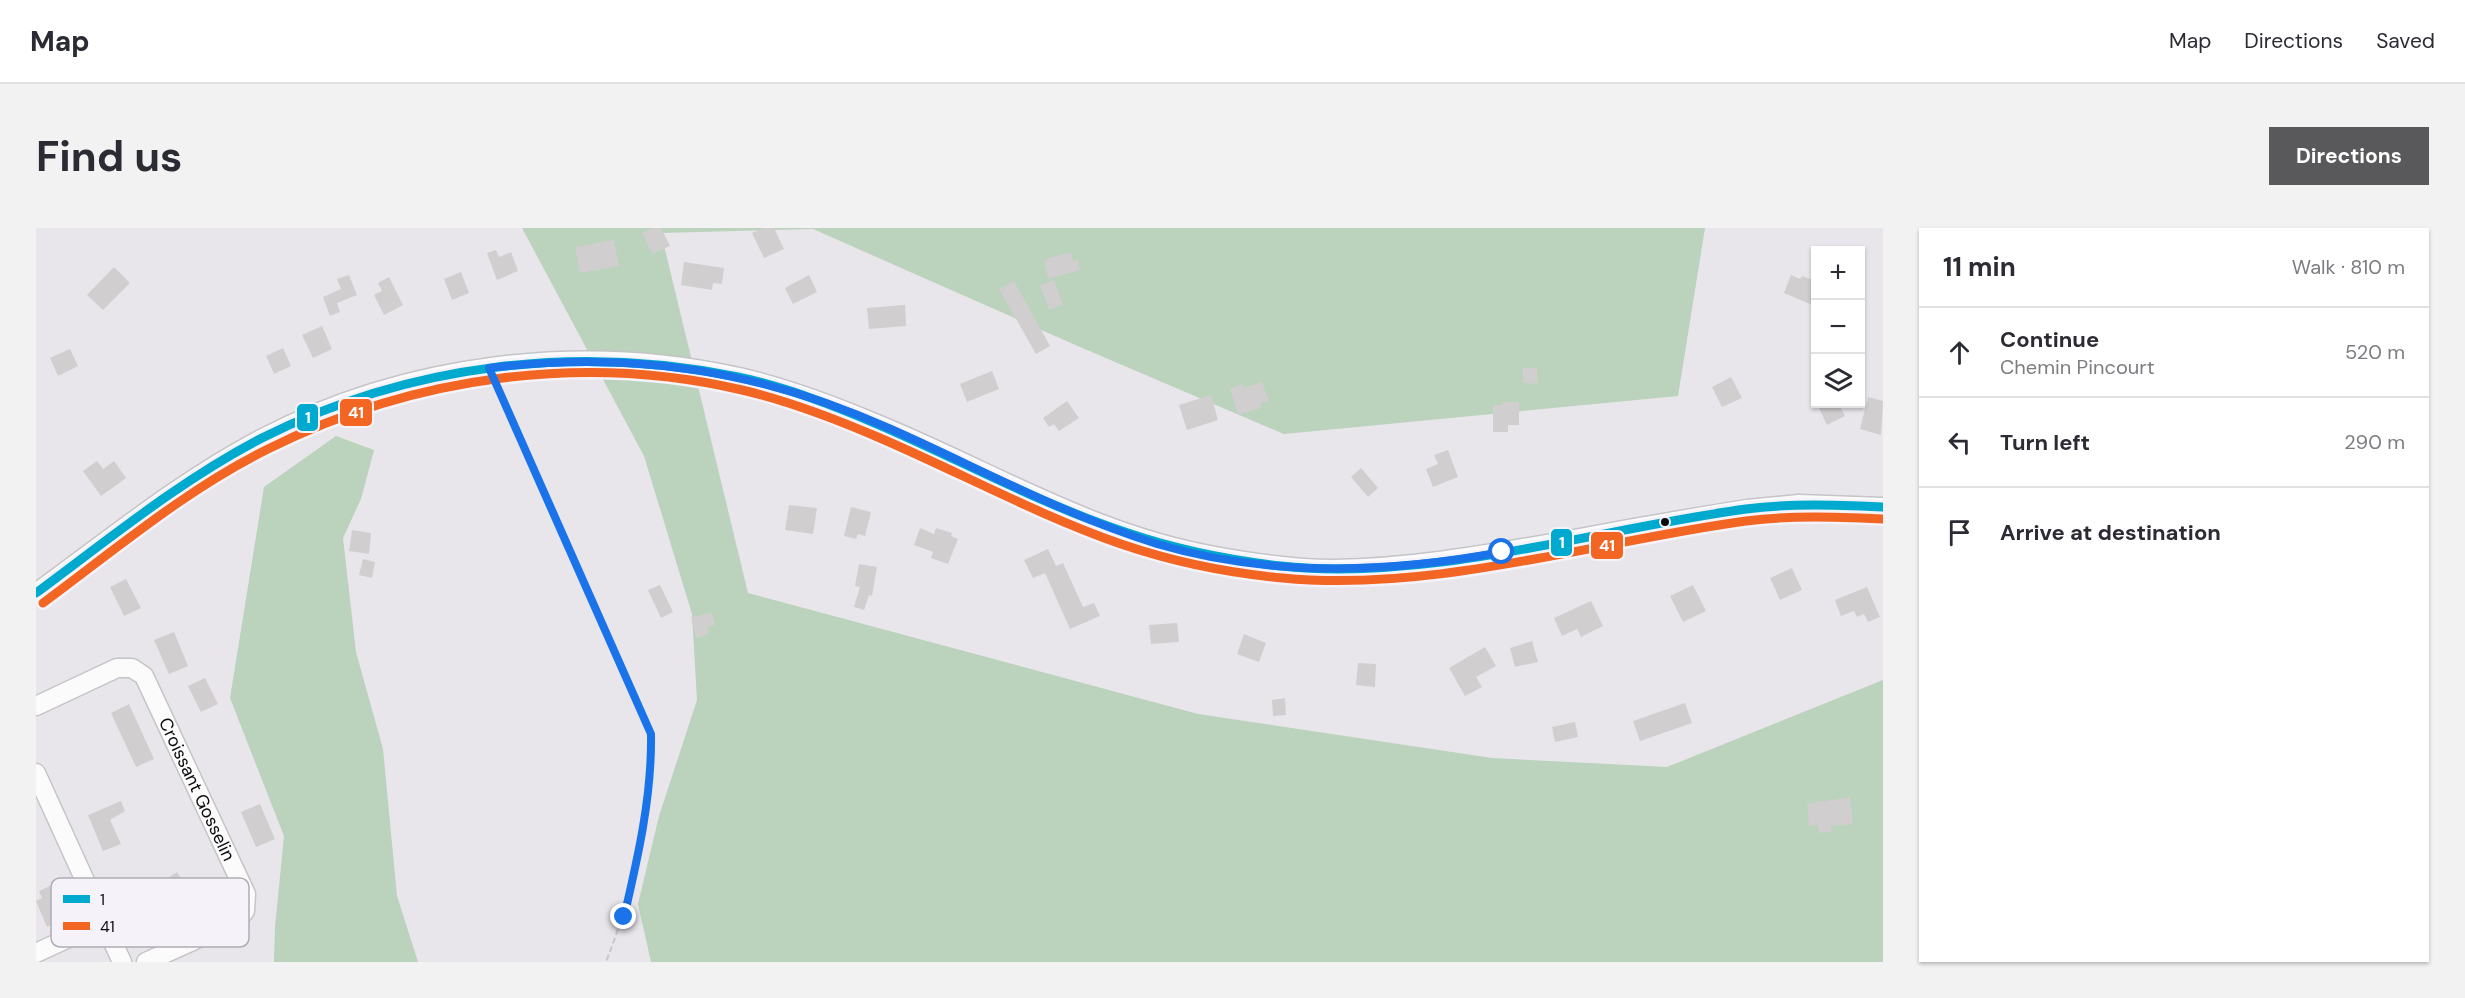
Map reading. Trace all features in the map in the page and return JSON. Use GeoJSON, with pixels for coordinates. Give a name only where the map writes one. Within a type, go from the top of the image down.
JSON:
{"type":"FeatureCollection","features":[{"type":"Feature","properties":{"kind":"street"},"geometry":{"type":"LineString","coordinates":[[36,593],[172,494],[263,438],[348,401],[379,391],[448,374],[526,363],[596,360],[641,362],[738,377],[821,401],[876,423],[1095,523],[1160,544],[1274,566],[1329,569],[1432,563],[1747,509],[1799,504],[1883,507]]}},
{"type":"Feature","properties":{"kind":"street","name":"Croissant Gosselin"},"geometry":{"type":"LineString","coordinates":[[36,706],[117,668],[132,668],[144,676],[239,878]]}},
{"type":"Feature","properties":{"kind":"street"},"geometry":{"type":"LineString","coordinates":[[36,773],[83,878]]}},
{"type":"Feature","properties":{"kind":"street"},"geometry":{"type":"LineString","coordinates":[[36,953],[51,946]]}},
{"type":"Feature","properties":{"kind":"street"},"geometry":{"type":"LineString","coordinates":[[115,947],[122,962]]}},
{"type":"Feature","properties":{"kind":"street","name":"Croissant Gosselin"},"geometry":{"type":"LineString","coordinates":[[146,962],[179,947]]}},
{"type":"Feature","properties":{"kind":"path"},"geometry":{"type":"LineString","coordinates":[[489,368],[651,734],[652,769],[637,860],[624,917],[606,962]]}},
{"type":"Feature","properties":{"kind":"green space"},"geometry":{"type":"Polygon","coordinates":[[[522,228],[1705,228],[1678,396],[1284,434],[813,229],[661,233],[748,593],[1198,714],[1492,758],[1667,767],[1883,680],[1883,962],[651,962],[638,904],[659,816],[697,700],[692,614],[644,456],[522,228]]]}},
{"type":"Feature","properties":{"kind":"green space"},"geometry":{"type":"Polygon","coordinates":[[[336,436],[374,450],[361,499],[343,538],[356,652],[383,749],[397,896],[418,962],[274,962],[284,836],[230,698],[264,487],[336,436]]]}},
{"type":"Feature","properties":{"kind":"building"},"geometry":{"type":"Polygon","coordinates":[[[652,228],[661,228],[670,246],[652,254],[642,233],[652,228]]]}},
{"type":"Feature","properties":{"kind":"building"},"geometry":{"type":"Polygon","coordinates":[[[764,228],[774,228],[784,249],[764,258],[752,233],[764,228]]]}},
{"type":"Feature","properties":{"kind":"building"},"geometry":{"type":"Polygon","coordinates":[[[614,240],[619,266],[580,273],[575,247],[614,240]]]}},
{"type":"Feature","properties":{"kind":"building"},"geometry":{"type":"Polygon","coordinates":[[[496,250],[499,257],[511,252],[518,271],[497,280],[487,253],[496,250]]]}},
{"type":"Feature","properties":{"kind":"building"},"geometry":{"type":"Polygon","coordinates":[[[1071,252],[1073,261],[1078,260],[1080,270],[1048,279],[1044,260],[1071,252]]]}},
{"type":"Feature","properties":{"kind":"building"},"geometry":{"type":"Polygon","coordinates":[[[684,262],[724,268],[722,284],[713,283],[712,290],[681,285],[684,262]]]}},
{"type":"Feature","properties":{"kind":"building"},"geometry":{"type":"Polygon","coordinates":[[[114,267],[130,283],[103,310],[87,295],[114,267]]]}},
{"type":"Feature","properties":{"kind":"building"},"geometry":{"type":"Polygon","coordinates":[[[461,272],[469,293],[452,300],[444,279],[461,272]]]}},
{"type":"Feature","properties":{"kind":"building"},"geometry":{"type":"Polygon","coordinates":[[[349,275],[357,295],[337,303],[340,312],[330,316],[323,297],[341,289],[337,279],[349,275]]]}},
{"type":"Feature","properties":{"kind":"building"},"geometry":{"type":"Polygon","coordinates":[[[809,275],[817,292],[793,304],[785,288],[809,275]]]}},
{"type":"Feature","properties":{"kind":"building"},"geometry":{"type":"Polygon","coordinates":[[[1791,275],[1800,279],[1802,276],[1811,279],[1811,304],[1784,293],[1791,275]]]}},
{"type":"Feature","properties":{"kind":"building"},"geometry":{"type":"Polygon","coordinates":[[[389,277],[403,305],[384,315],[374,295],[382,291],[378,283],[389,277]]]}},
{"type":"Feature","properties":{"kind":"building"},"geometry":{"type":"Polygon","coordinates":[[[1054,280],[1063,305],[1049,310],[1040,285],[1054,280]]]}},
{"type":"Feature","properties":{"kind":"building"},"geometry":{"type":"Polygon","coordinates":[[[1014,281],[1050,346],[1036,354],[999,289],[1014,281]]]}},
{"type":"Feature","properties":{"kind":"building"},"geometry":{"type":"Polygon","coordinates":[[[905,305],[906,326],[869,329],[867,308],[905,305]]]}},
{"type":"Feature","properties":{"kind":"building"},"geometry":{"type":"Polygon","coordinates":[[[322,326],[332,349],[313,358],[302,335],[322,326]]]}},
{"type":"Feature","properties":{"kind":"building"},"geometry":{"type":"Polygon","coordinates":[[[283,348],[291,366],[274,374],[266,356],[283,348]]]}},
{"type":"Feature","properties":{"kind":"building"},"geometry":{"type":"Polygon","coordinates":[[[70,349],[78,366],[58,376],[50,358],[70,349]]]}},
{"type":"Feature","properties":{"kind":"building"},"geometry":{"type":"Polygon","coordinates":[[[1523,368],[1537,368],[1537,384],[1523,383],[1523,368]]]}},
{"type":"Feature","properties":{"kind":"building"},"geometry":{"type":"Polygon","coordinates":[[[992,371],[999,389],[967,402],[960,384],[992,371]]]}},
{"type":"Feature","properties":{"kind":"building"},"geometry":{"type":"Polygon","coordinates":[[[1731,377],[1742,398],[1722,407],[1712,387],[1731,377]]]}},
{"type":"Feature","properties":{"kind":"building"},"geometry":{"type":"Polygon","coordinates":[[[1262,382],[1269,401],[1260,404],[1261,408],[1238,415],[1230,388],[1243,384],[1244,388],[1262,382]]]}},
{"type":"Feature","properties":{"kind":"building"},"geometry":{"type":"Polygon","coordinates":[[[1211,395],[1218,420],[1187,430],[1179,405],[1211,395]]]}},
{"type":"Feature","properties":{"kind":"building"},"geometry":{"type":"Polygon","coordinates":[[[1868,397],[1883,401],[1881,435],[1860,429],[1868,397]]]}},
{"type":"Feature","properties":{"kind":"building"},"geometry":{"type":"Polygon","coordinates":[[[1067,401],[1079,418],[1059,431],[1054,424],[1049,427],[1043,418],[1067,401]]]}},
{"type":"Feature","properties":{"kind":"building"},"geometry":{"type":"Polygon","coordinates":[[[1503,402],[1519,402],[1519,425],[1508,425],[1508,432],[1493,432],[1493,405],[1503,405],[1503,402]]]}},
{"type":"Feature","properties":{"kind":"building"},"geometry":{"type":"Polygon","coordinates":[[[1819,408],[1841,408],[1845,416],[1827,425],[1819,408]]]}},
{"type":"Feature","properties":{"kind":"building"},"geometry":{"type":"Polygon","coordinates":[[[1448,450],[1458,477],[1433,487],[1426,469],[1438,464],[1434,455],[1448,450]]]}},
{"type":"Feature","properties":{"kind":"building"},"geometry":{"type":"Polygon","coordinates":[[[97,461],[103,469],[114,461],[126,478],[101,496],[83,471],[97,461]]]}},
{"type":"Feature","properties":{"kind":"building"},"geometry":{"type":"Polygon","coordinates":[[[1361,468],[1378,488],[1368,497],[1351,477],[1361,468]]]}},
{"type":"Feature","properties":{"kind":"building"},"geometry":{"type":"Polygon","coordinates":[[[789,505],[817,508],[813,534],[785,530],[789,505]]]}},
{"type":"Feature","properties":{"kind":"building"},"geometry":{"type":"Polygon","coordinates":[[[851,507],[871,512],[865,536],[858,534],[856,539],[844,536],[851,507]]]}},
{"type":"Feature","properties":{"kind":"building"},"geometry":{"type":"Polygon","coordinates":[[[920,528],[934,534],[936,528],[952,533],[951,536],[958,539],[948,564],[931,558],[933,552],[914,545],[920,528]]]}},
{"type":"Feature","properties":{"kind":"building"},"geometry":{"type":"Polygon","coordinates":[[[352,530],[371,533],[369,554],[349,551],[352,530]]]}},
{"type":"Feature","properties":{"kind":"building"},"geometry":{"type":"Polygon","coordinates":[[[1048,549],[1056,566],[1063,563],[1083,607],[1094,603],[1100,616],[1070,629],[1045,573],[1033,578],[1024,560],[1048,549]]]}},
{"type":"Feature","properties":{"kind":"building"},"geometry":{"type":"Polygon","coordinates":[[[363,559],[375,562],[372,578],[359,575],[363,559]]]}},
{"type":"Feature","properties":{"kind":"building"},"geometry":{"type":"Polygon","coordinates":[[[859,564],[877,567],[872,596],[869,595],[864,610],[854,607],[860,587],[855,586],[859,564]]]}},
{"type":"Feature","properties":{"kind":"building"},"geometry":{"type":"Polygon","coordinates":[[[1792,568],[1802,590],[1780,600],[1770,578],[1792,568]]]}},
{"type":"Feature","properties":{"kind":"building"},"geometry":{"type":"Polygon","coordinates":[[[126,579],[141,608],[124,616],[110,587],[126,579]]]}},
{"type":"Feature","properties":{"kind":"building"},"geometry":{"type":"Polygon","coordinates":[[[660,585],[673,612],[661,618],[648,590],[660,585]]]}},
{"type":"Feature","properties":{"kind":"building"},"geometry":{"type":"Polygon","coordinates":[[[1693,585],[1706,611],[1683,622],[1670,596],[1693,585]]]}},
{"type":"Feature","properties":{"kind":"building"},"geometry":{"type":"Polygon","coordinates":[[[1867,587],[1880,617],[1868,622],[1864,614],[1857,617],[1854,611],[1841,616],[1835,600],[1867,587]]]}},
{"type":"Feature","properties":{"kind":"building"},"geometry":{"type":"Polygon","coordinates":[[[1591,601],[1603,626],[1581,637],[1577,629],[1562,636],[1554,618],[1591,601]]]}},
{"type":"Feature","properties":{"kind":"building"},"geometry":{"type":"Polygon","coordinates":[[[712,613],[715,625],[707,627],[709,634],[696,638],[691,617],[712,613]]]}},
{"type":"Feature","properties":{"kind":"building"},"geometry":{"type":"Polygon","coordinates":[[[1177,623],[1179,642],[1151,644],[1149,625],[1177,623]]]}},
{"type":"Feature","properties":{"kind":"building"},"geometry":{"type":"Polygon","coordinates":[[[174,632],[188,666],[169,674],[154,640],[174,632]]]}},
{"type":"Feature","properties":{"kind":"building"},"geometry":{"type":"Polygon","coordinates":[[[1244,634],[1266,643],[1259,662],[1237,654],[1244,634]]]}},
{"type":"Feature","properties":{"kind":"building"},"geometry":{"type":"Polygon","coordinates":[[[1532,641],[1538,662],[1515,667],[1510,648],[1532,641]]]}},
{"type":"Feature","properties":{"kind":"building"},"geometry":{"type":"Polygon","coordinates":[[[1485,647],[1496,666],[1476,677],[1482,687],[1465,696],[1449,668],[1485,647]]]}},
{"type":"Feature","properties":{"kind":"building"},"geometry":{"type":"Polygon","coordinates":[[[1358,663],[1376,664],[1375,687],[1356,685],[1358,663]]]}},
{"type":"Feature","properties":{"kind":"building"},"geometry":{"type":"Polygon","coordinates":[[[205,678],[218,704],[201,712],[188,686],[205,678]]]}},
{"type":"Feature","properties":{"kind":"building"},"geometry":{"type":"Polygon","coordinates":[[[1285,698],[1286,715],[1273,716],[1272,700],[1285,698]]]}},
{"type":"Feature","properties":{"kind":"building"},"geometry":{"type":"Polygon","coordinates":[[[1685,703],[1692,723],[1640,741],[1633,721],[1685,703]]]}},
{"type":"Feature","properties":{"kind":"building"},"geometry":{"type":"Polygon","coordinates":[[[129,704],[154,759],[136,767],[111,713],[129,704]]]}},
{"type":"Feature","properties":{"kind":"building"},"geometry":{"type":"Polygon","coordinates":[[[1575,722],[1578,737],[1555,742],[1552,727],[1575,722]]]}},
{"type":"Feature","properties":{"kind":"building"},"geometry":{"type":"Polygon","coordinates":[[[1850,797],[1853,824],[1831,826],[1831,832],[1819,833],[1818,825],[1809,826],[1807,804],[1850,797]]]}},
{"type":"Feature","properties":{"kind":"building"},"geometry":{"type":"Polygon","coordinates":[[[121,801],[125,811],[110,820],[121,844],[103,851],[88,815],[121,801]]]}},
{"type":"Feature","properties":{"kind":"building"},"geometry":{"type":"Polygon","coordinates":[[[260,804],[275,839],[256,847],[241,812],[260,804]]]}},
{"type":"Feature","properties":{"kind":"building"},"geometry":{"type":"Polygon","coordinates":[[[177,872],[181,878],[168,878],[177,872]]]}},
{"type":"Feature","properties":{"kind":"building"},"geometry":{"type":"Polygon","coordinates":[[[51,885],[51,925],[47,927],[36,901],[42,898],[39,891],[51,885]]]}},
{"type":"Feature","properties":{"kind":"transit line","name":"1"},"geometry":{"type":"LineString","coordinates":[[36,593],[146,511],[203,472],[262,438],[318,413],[376,393],[435,377],[495,367],[555,362],[616,362],[677,367],[738,377],[774,386],[826,403],[877,424],[1033,496],[1096,522],[1185,549],[1281,566],[1338,569],[1396,567],[1514,551],[1746,509],[1797,505],[1883,507]]}},
{"type":"Feature","properties":{"kind":"transit line","name":"41"},"geometry":{"type":"LineString","coordinates":[[43,603],[152,521],[209,482],[268,449],[324,424],[381,404],[440,388],[500,378],[561,373],[622,373],[682,379],[778,399],[910,451],[1090,533],[1181,561],[1262,576],[1340,581],[1398,578],[1515,563],[1746,521],[1797,517],[1883,519]]}},
{"type":"Feature","properties":{"kind":"route"},"geometry":{"type":"LineString","coordinates":[[624,917],[637,860],[652,769],[651,734],[489,368],[526,363],[596,360],[641,362],[738,377],[777,387],[821,401],[876,423],[1095,523],[1160,544],[1213,556],[1274,566],[1329,569],[1432,563],[1502,552]]}}]}
